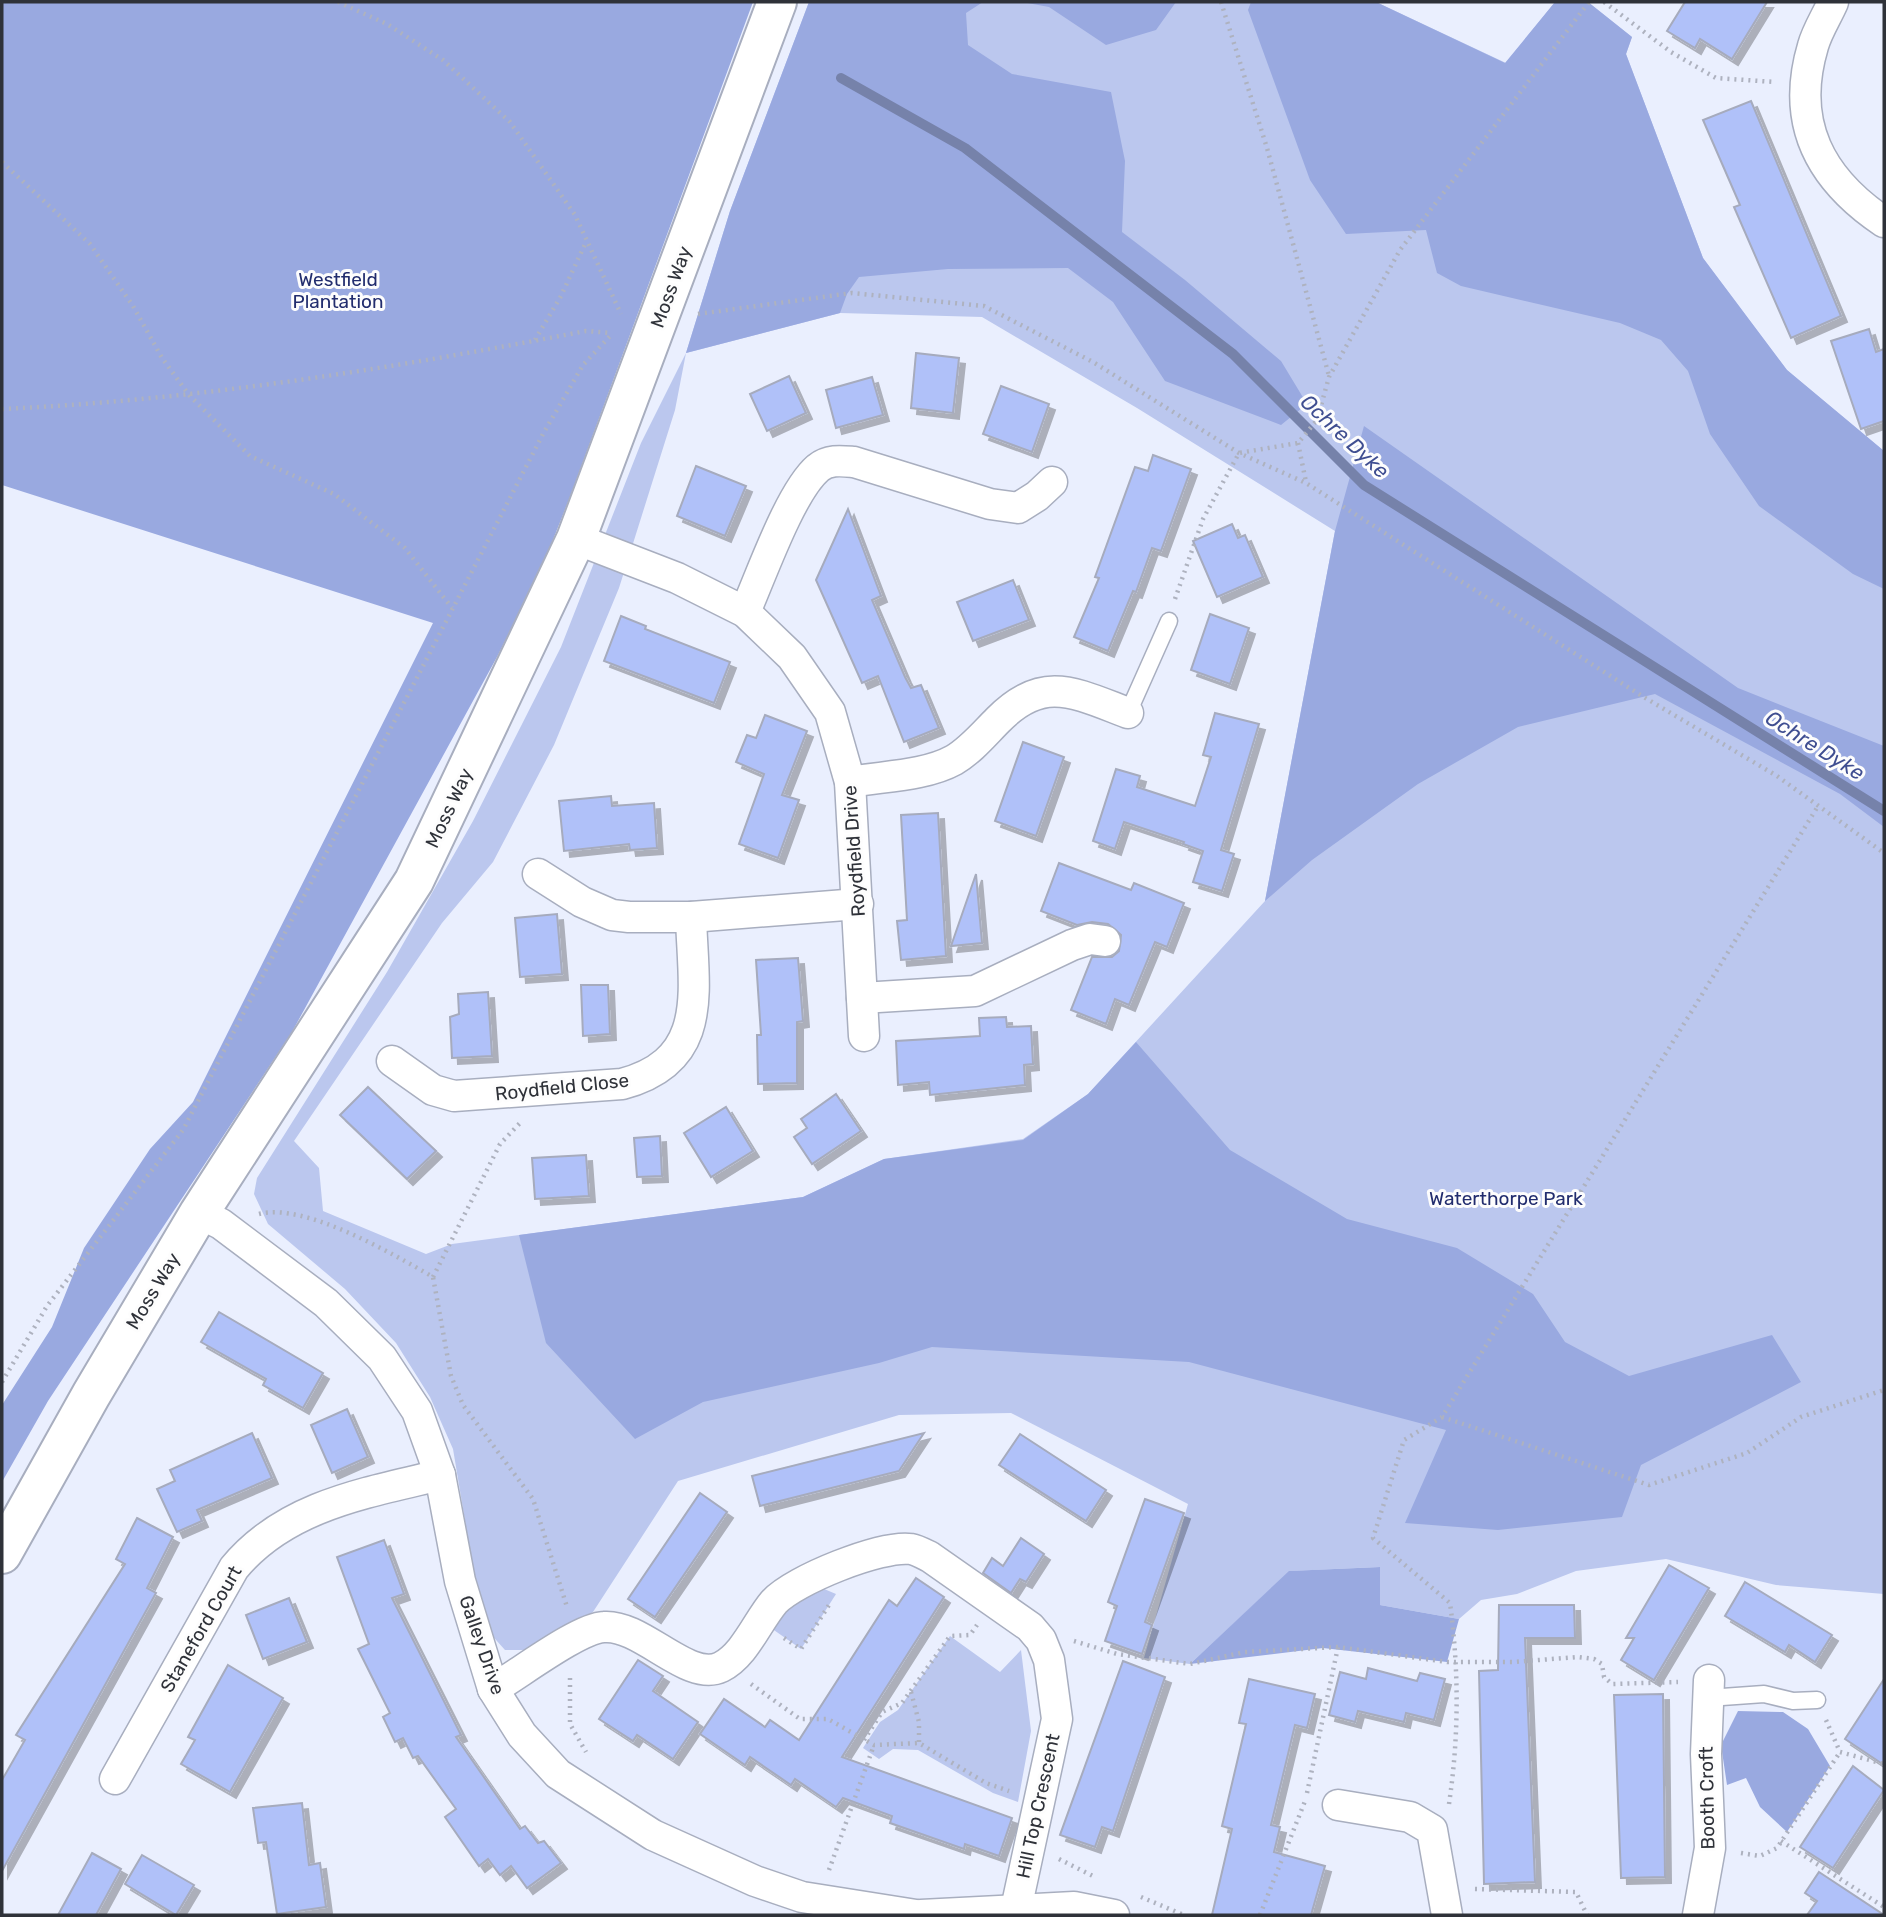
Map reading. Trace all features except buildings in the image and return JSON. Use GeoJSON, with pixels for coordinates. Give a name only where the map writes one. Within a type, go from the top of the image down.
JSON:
{"type":"FeatureCollection","features":[{"type":"Feature","properties":{"kind":"street","name":"Moss Way"},"geometry":{"type":"LineString","coordinates":[[2,1554],[91,1395],[210,1219],[414,881],[576,540],[642,320],[777,2]]}},
{"type":"Feature","properties":{"kind":"street"},"geometry":{"type":"LineString","coordinates":[[1833,2],[1813,46],[1804,106],[1807,128],[1831,172],[1859,205],[1884,222]]}},
{"type":"Feature","properties":{"kind":"street"},"geometry":{"type":"LineString","coordinates":[[745,612],[800,495],[818,468],[834,460],[854,461],[990,504],[1018,508],[1052,482]]}},
{"type":"Feature","properties":{"kind":"street","name":"Roydfield Drive"},"geometry":{"type":"LineString","coordinates":[[576,540],[677,578],[745,612],[792,657],[830,712],[850,782],[864,1036]]}},
{"type":"Feature","properties":{"kind":"street"},"geometry":{"type":"LineString","coordinates":[[850,782],[933,768],[954,760],[972,747],[1024,697],[1046,690],[1072,691],[1128,713]]}},
{"type":"Feature","properties":{"kind":"street"},"geometry":{"type":"LineString","coordinates":[[538,874],[582,902],[612,915],[691,917],[858,904]]}},
{"type":"Feature","properties":{"kind":"street","name":"Roydfield Close"},"geometry":{"type":"LineString","coordinates":[[392,1061],[433,1090],[454,1096],[622,1084],[645,1078],[680,1050],[690,1031],[693,1014],[691,917]]}},
{"type":"Feature","properties":{"kind":"street"},"geometry":{"type":"LineString","coordinates":[[862,998],[975,991],[1072,945],[1090,939],[1105,941]]}},
{"type":"Feature","properties":{"kind":"street","name":"Galley Drive"},"geometry":{"type":"LineString","coordinates":[[210,1219],[326,1303],[382,1358],[417,1411],[440,1475],[460,1581],[494,1689],[522,1735],[558,1774],[653,1835],[806,1904],[918,1915],[1074,1907],[1114,1915]]}},
{"type":"Feature","properties":{"kind":"street","name":"Staneford Court"},"geometry":{"type":"LineString","coordinates":[[115,1779],[234,1569],[250,1549],[273,1530],[302,1515],[360,1494],[440,1475]]}},
{"type":"Feature","properties":{"kind":"street","name":"Hill Top Crescent"},"geometry":{"type":"LineString","coordinates":[[725,1665],[732,1661],[774,1603],[789,1588],[814,1575],[896,1549],[912,1549],[930,1557],[1030,1627],[1041,1640],[1049,1660],[1057,1719],[1016,1909]]}},
{"type":"Feature","properties":{"kind":"street"},"geometry":{"type":"LineString","coordinates":[[494,1689],[573,1637],[603,1627],[627,1629],[694,1668],[717,1669],[725,1665]]}},
{"type":"Feature","properties":{"kind":"street","name":"Booth Croft"},"geometry":{"type":"LineString","coordinates":[[1698,1915],[1710,1848],[1706,1754],[1709,1689]]}},
{"type":"Feature","properties":{"kind":"street"},"geometry":{"type":"LineString","coordinates":[[1338,1805],[1410,1817],[1432,1830],[1445,1902]]}},
{"type":"Feature","properties":{"kind":"lane"},"geometry":{"type":"LineString","coordinates":[[1128,713],[1169,621]]}},
{"type":"Feature","properties":{"kind":"lane"},"geometry":{"type":"LineString","coordinates":[[1709,1689],[1764,1694],[1793,1701],[1817,1700]]}},
{"type":"Feature","properties":{"kind":"path"},"geometry":{"type":"LineString","coordinates":[[338,2],[387,24],[443,60],[510,122],[575,215],[587,242],[642,320],[852,293],[984,306],[1093,362],[1239,453],[1306,483],[1642,696],[1777,776],[1884,853]]}},
{"type":"Feature","properties":{"kind":"path"},"geometry":{"type":"LineString","coordinates":[[1221,2],[1267,148],[1329,377]]}},
{"type":"Feature","properties":{"kind":"path"},"geometry":{"type":"LineString","coordinates":[[1239,453],[1298,443],[1317,420],[1329,377],[1400,250],[1589,2]]}},
{"type":"Feature","properties":{"kind":"path"},"geometry":{"type":"LineString","coordinates":[[1604,2],[1671,52],[1716,78],[1760,83],[1807,79]]}},
{"type":"Feature","properties":{"kind":"path"},"geometry":{"type":"LineString","coordinates":[[2,162],[90,244],[133,306],[162,358],[189,395],[250,456],[334,494],[405,548],[452,608]]}},
{"type":"Feature","properties":{"kind":"path"},"geometry":{"type":"LineString","coordinates":[[535,341],[587,242]]}},
{"type":"Feature","properties":{"kind":"path"},"geometry":{"type":"LineString","coordinates":[[2,1382],[47,1306],[183,1130],[543,434],[583,365],[618,327]]}},
{"type":"Feature","properties":{"kind":"path"},"geometry":{"type":"LineString","coordinates":[[2,409],[100,405],[189,395],[378,370],[586,331],[613,333]]}},
{"type":"Feature","properties":{"kind":"path"},"geometry":{"type":"LineString","coordinates":[[1298,443],[1306,483]]}},
{"type":"Feature","properties":{"kind":"path"},"geometry":{"type":"LineString","coordinates":[[1169,621],[1203,519],[1239,453]]}},
{"type":"Feature","properties":{"kind":"path"},"geometry":{"type":"LineString","coordinates":[[1432,1830],[1448,1811],[1457,1753],[1458,1662],[1450,1602],[1373,1538],[1404,1440],[1442,1417],[1818,806]]}},
{"type":"Feature","properties":{"kind":"path"},"geometry":{"type":"LineString","coordinates":[[552,1089],[500,1144],[433,1277],[451,1376],[463,1405],[533,1499],[553,1555],[573,1637],[569,1687],[570,1724],[587,1755]]}},
{"type":"Feature","properties":{"kind":"path"},"geometry":{"type":"LineString","coordinates":[[210,1219],[274,1210],[296,1213],[384,1248],[433,1277]]}},
{"type":"Feature","properties":{"kind":"path"},"geometry":{"type":"LineString","coordinates":[[1442,1417],[1649,1485],[1747,1453],[1801,1418],[1884,1390]]}},
{"type":"Feature","properties":{"kind":"path"},"geometry":{"type":"LineString","coordinates":[[864,1740],[882,1712],[902,1703],[950,1636],[970,1635],[994,1602]]}},
{"type":"Feature","properties":{"kind":"path"},"geometry":{"type":"LineString","coordinates":[[1030,1627],[1117,1654],[1190,1664],[1245,1652],[1338,1647],[1458,1662],[1513,1662],[1578,1657],[1594,1659],[1602,1664],[1604,1676],[1612,1684],[1709,1689]]}},
{"type":"Feature","properties":{"kind":"path"},"geometry":{"type":"LineString","coordinates":[[1260,1915],[1305,1800],[1338,1647]]}},
{"type":"Feature","properties":{"kind":"path"},"geometry":{"type":"LineString","coordinates":[[725,1665],[800,1718],[828,1719],[874,1745],[919,1743],[986,1783],[1039,1802]]}},
{"type":"Feature","properties":{"kind":"path"},"geometry":{"type":"LineString","coordinates":[[911,1692],[919,1722],[919,1743]]}},
{"type":"Feature","properties":{"kind":"path"},"geometry":{"type":"LineString","coordinates":[[1817,1700],[1840,1752]]}},
{"type":"Feature","properties":{"kind":"path"},"geometry":{"type":"LineString","coordinates":[[806,1904],[874,1745]]}},
{"type":"Feature","properties":{"kind":"path"},"geometry":{"type":"LineString","coordinates":[[1840,1752],[1884,1764]]}},
{"type":"Feature","properties":{"kind":"path"},"geometry":{"type":"LineString","coordinates":[[1710,1848],[1760,1856],[1777,1848],[1840,1752]]}},
{"type":"Feature","properties":{"kind":"path"},"geometry":{"type":"LineString","coordinates":[[1305,1800],[1338,1805]]}},
{"type":"Feature","properties":{"kind":"path"},"geometry":{"type":"LineString","coordinates":[[1781,1841],[1884,1907]]}},
{"type":"Feature","properties":{"kind":"path"},"geometry":{"type":"LineString","coordinates":[[1445,1902],[1576,1892],[1587,1915]]}},
{"type":"Feature","properties":{"kind":"green space","name":"Westfield Plantation"},"geometry":{"type":"Polygon","coordinates":[[[2,2],[753,2],[570,497],[541,570],[497,657],[292,1032],[48,1401],[2,1482],[2,1405],[52,1327],[84,1248],[150,1149],[193,1102],[433,623],[2,485],[2,2]]]}},
{"type":"Feature","properties":{"kind":"green space","name":"Waterthorpe Park"},"geometry":{"type":"Polygon","coordinates":[[[809,2],[1376,2],[1506,63],[1555,2],[1588,2],[1632,37],[1626,54],[1703,258],[1787,370],[1884,451],[1884,1594],[1776,1585],[1666,1559],[1576,1571],[1517,1594],[1481,1600],[1459,1619],[1380,1605],[1379,1567],[1290,1571],[1190,1664],[1144,1658],[1188,1504],[1011,1413],[899,1415],[678,1481],[593,1612],[534,1650],[505,1650],[488,1631],[480,1610],[453,1449],[430,1397],[396,1343],[345,1289],[268,1224],[254,1194],[257,1178],[387,972],[473,821],[561,647],[641,443],[686,353],[730,211],[809,2]],[[840,313],[686,353],[675,410],[619,588],[554,745],[493,862],[442,923],[294,1141],[319,1168],[323,1211],[426,1254],[452,1244],[803,1197],[884,1159],[1023,1139],[1088,1094],[1265,901],[1335,531],[1137,408],[982,317],[840,313]]]}},
{"type":"Feature","properties":{"kind":"green space"},"geometry":{"type":"Polygon","coordinates":[[[809,2],[983,2],[966,13],[968,45],[1012,74],[1111,92],[1125,161],[1122,232],[1185,280],[1281,361],[1307,404],[1281,425],[1165,381],[1113,302],[1068,268],[948,269],[859,277],[847,294],[840,313],[686,353],[730,211],[809,2]]]}},
{"type":"Feature","properties":{"kind":"green space"},"geometry":{"type":"Polygon","coordinates":[[[1022,2],[1176,2],[1156,30],[1106,45],[1049,7],[1022,2]]]}},
{"type":"Feature","properties":{"kind":"green space"},"geometry":{"type":"Polygon","coordinates":[[[1251,2],[1376,2],[1505,63],[1555,2],[1588,2],[1632,37],[1626,54],[1703,258],[1787,370],[1884,451],[1884,589],[1853,574],[1759,506],[1710,434],[1688,371],[1661,340],[1620,323],[1461,286],[1437,273],[1426,230],[1346,234],[1310,180],[1248,10],[1251,2]]]}},
{"type":"Feature","properties":{"kind":"green space"},"geometry":{"type":"Polygon","coordinates":[[[1364,426],[1738,688],[1884,746],[1884,827],[1840,794],[1655,694],[1518,727],[1418,784],[1312,860],[1265,901],[1335,531],[1364,426]]]}},
{"type":"Feature","properties":{"kind":"green space"},"geometry":{"type":"Polygon","coordinates":[[[1136,1042],[1230,1150],[1347,1219],[1457,1248],[1533,1294],[1565,1342],[1629,1376],[1772,1335],[1801,1382],[1641,1465],[1622,1517],[1498,1530],[1405,1523],[1446,1430],[1189,1362],[932,1347],[879,1363],[703,1402],[635,1439],[546,1343],[519,1235],[803,1197],[884,1159],[1023,1140],[1088,1094],[1136,1042]]]}},
{"type":"Feature","properties":{"kind":"green space"},"geometry":{"type":"Polygon","coordinates":[[[1380,1567],[1380,1605],[1459,1619],[1447,1662],[1323,1648],[1190,1664],[1289,1571],[1380,1567]]]}},
{"type":"Feature","properties":{"kind":"green space"},"geometry":{"type":"Polygon","coordinates":[[[817,1586],[836,1594],[801,1649],[771,1628],[797,1595],[817,1586]]]}},
{"type":"Feature","properties":{"kind":"green space"},"geometry":{"type":"Polygon","coordinates":[[[950,1636],[1000,1672],[1021,1650],[1031,1731],[1018,1802],[993,1793],[918,1750],[893,1749],[879,1759],[863,1748],[880,1722],[898,1710],[950,1636]]]}},
{"type":"Feature","properties":{"kind":"green space"},"geometry":{"type":"Polygon","coordinates":[[[1738,1711],[1783,1712],[1808,1729],[1830,1766],[1787,1832],[1760,1807],[1746,1778],[1727,1785],[1721,1745],[1738,1711]]]}},
{"type":"Feature","properties":{"kind":"waterway","name":"Ochre Dyke"},"geometry":{"type":"LineString","coordinates":[[841,78],[965,148],[1233,354],[1364,485],[1884,811]]}}]}
